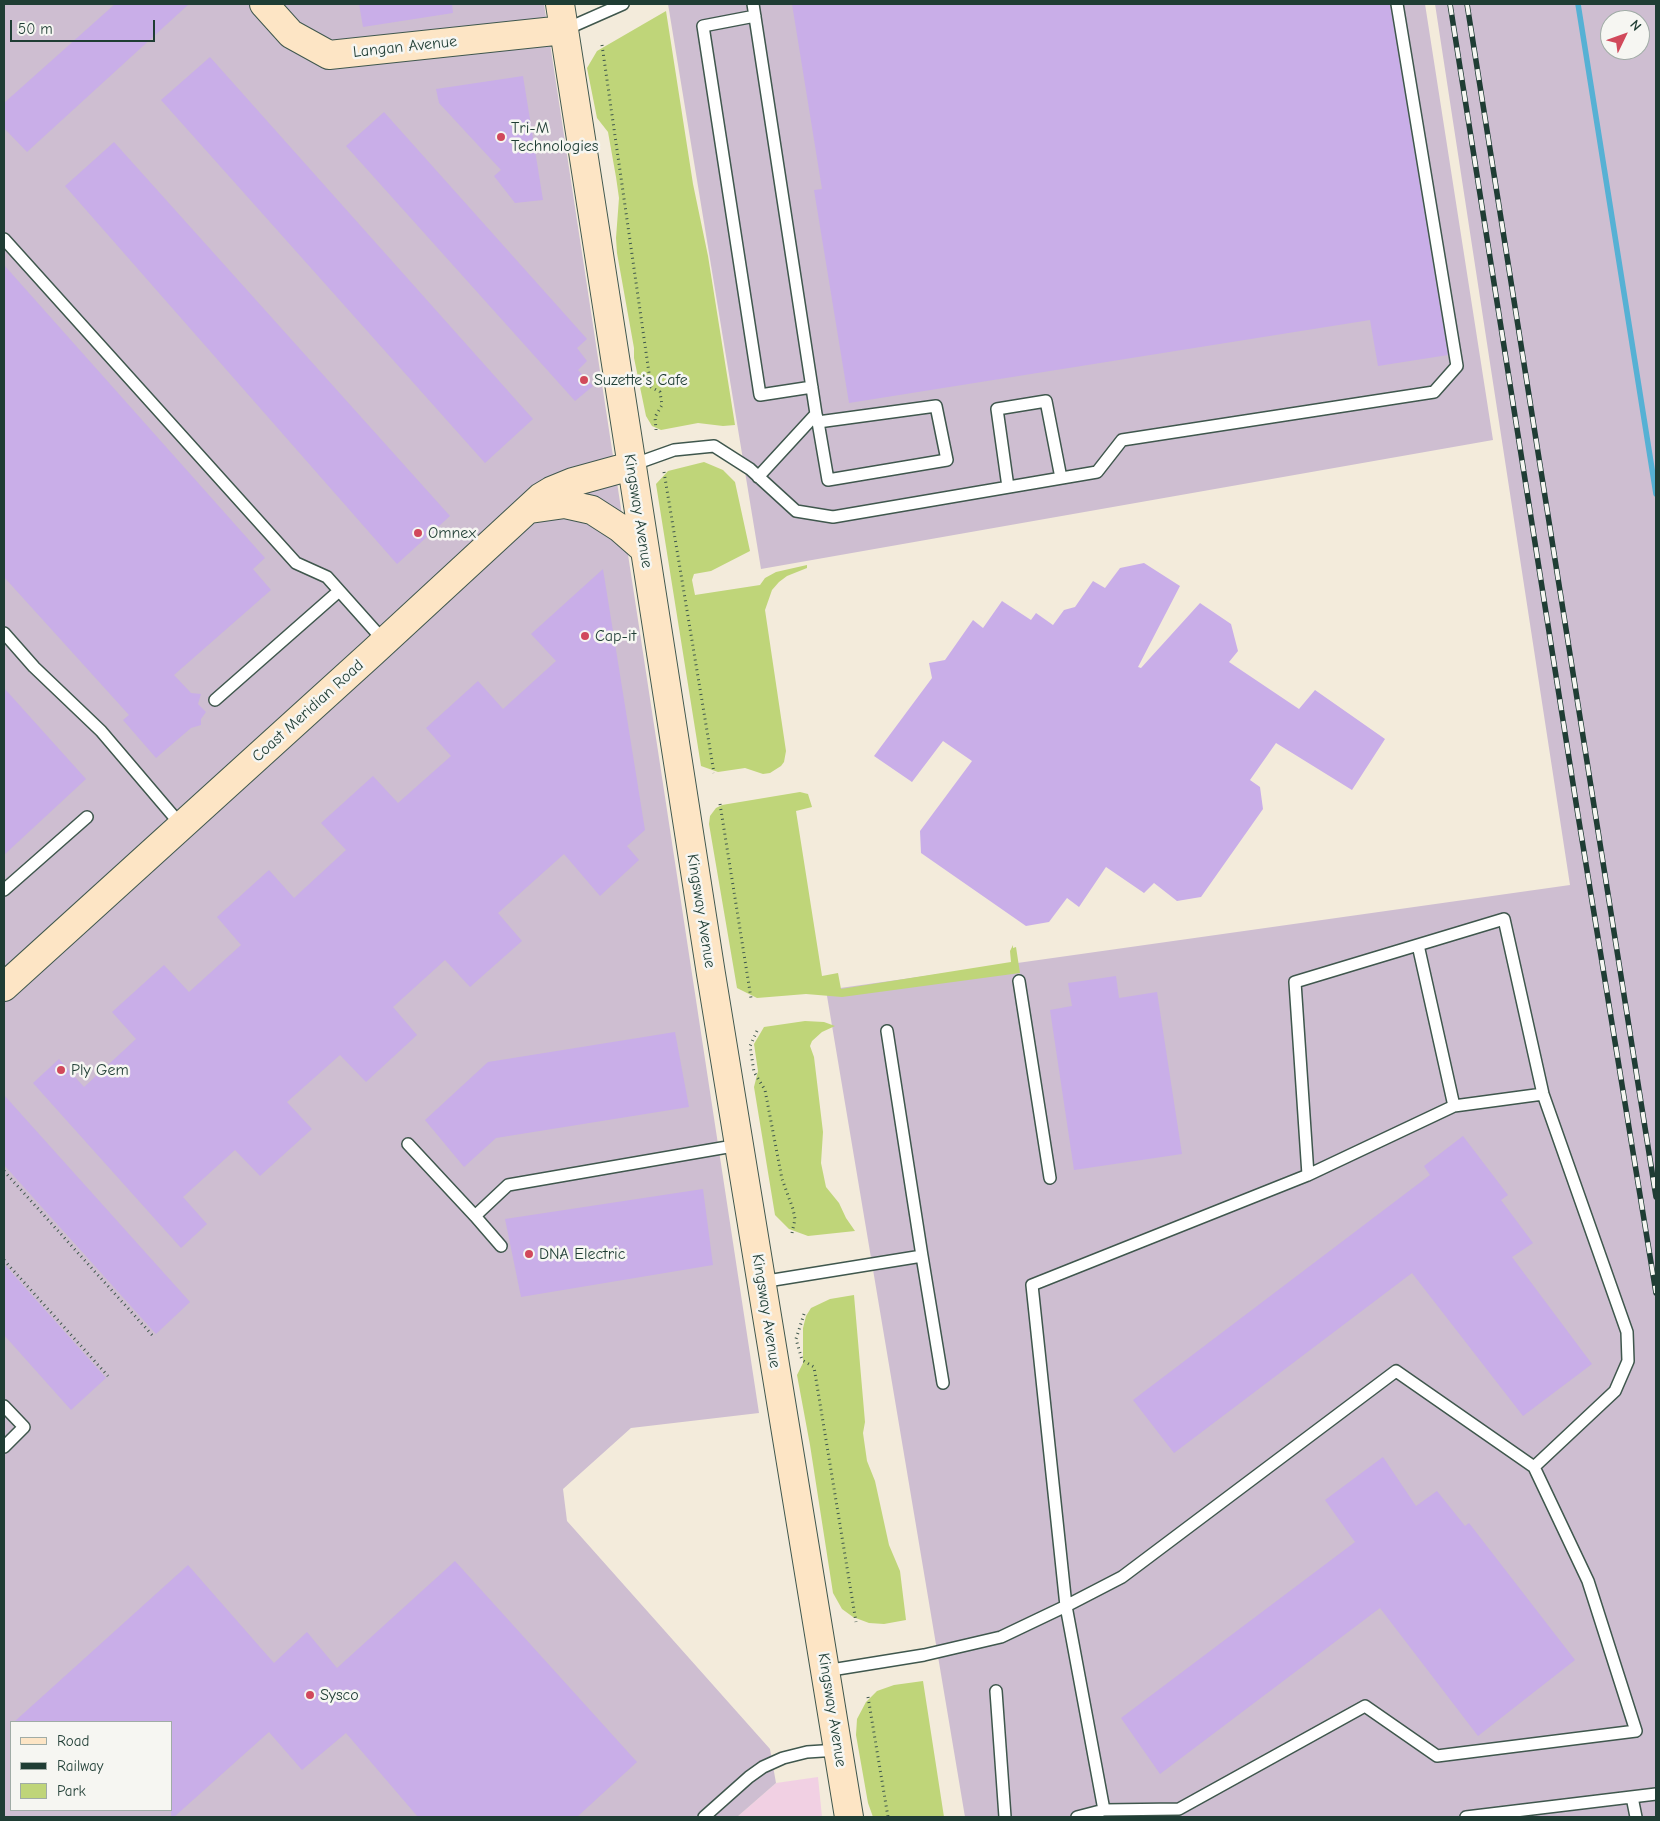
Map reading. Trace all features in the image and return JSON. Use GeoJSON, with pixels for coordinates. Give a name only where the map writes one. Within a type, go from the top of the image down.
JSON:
{"type":"FeatureCollection","features":[{"type":"Feature","properties":{"kind":"main road","name":"Langan Avenue"},"geometry":{"type":"LineString","coordinates":[[264,4],[292,34],[329,55],[562,17]]}},
{"type":"Feature","properties":{"kind":"main road","name":"Kingsway Avenue"},"geometry":{"type":"LineString","coordinates":[[562,17],[739,1145],[849,1817]]}},
{"type":"Feature","properties":{"kind":"main road","name":"Coast Meridian Road"},"geometry":{"type":"LineString","coordinates":[[4,987],[385,642],[525,510],[541,497],[561,486],[631,466]]}},
{"type":"Feature","properties":{"kind":"main road"},"geometry":{"type":"LineString","coordinates":[[525,510],[565,504],[592,510],[620,528],[644,549]]}},
{"type":"Feature","properties":{"kind":"lane"},"geometry":{"type":"LineString","coordinates":[[562,17],[623,4]]}},
{"type":"Feature","properties":{"kind":"lane"},"geometry":{"type":"LineString","coordinates":[[753,4],[812,387],[817,418],[828,480],[947,460],[936,406],[817,418],[758,477]]}},
{"type":"Feature","properties":{"kind":"lane"},"geometry":{"type":"LineString","coordinates":[[631,466],[674,450],[714,446],[758,477],[796,511],[833,517],[1098,472],[1122,440],[1434,392],[1457,366],[1397,4]]}},
{"type":"Feature","properties":{"kind":"lane"},"geometry":{"type":"LineString","coordinates":[[755,16],[703,26],[760,395],[812,387]]}},
{"type":"Feature","properties":{"kind":"lane"},"geometry":{"type":"LineString","coordinates":[[4,239],[296,563],[327,578],[385,642]]}},
{"type":"Feature","properties":{"kind":"lane"},"geometry":{"type":"LineString","coordinates":[[1008,487],[997,409],[1046,401],[1061,478]]}},
{"type":"Feature","properties":{"kind":"lane"},"geometry":{"type":"LineString","coordinates":[[215,700],[339,591]]}},
{"type":"Feature","properties":{"kind":"lane"},"geometry":{"type":"LineString","coordinates":[[4,633],[34,667],[101,731],[181,825]]}},
{"type":"Feature","properties":{"kind":"lane"},"geometry":{"type":"LineString","coordinates":[[4,890],[87,817]]}},
{"type":"Feature","properties":{"kind":"lane"},"geometry":{"type":"LineString","coordinates":[[1308,1175],[1295,982],[1504,919],[1543,1094],[1627,1332],[1628,1361],[1615,1390],[1534,1467]]}},
{"type":"Feature","properties":{"kind":"lane"},"geometry":{"type":"LineString","coordinates":[[1418,945],[1454,1106]]}},
{"type":"Feature","properties":{"kind":"lane"},"geometry":{"type":"LineString","coordinates":[[1019,981],[1050,1178]]}},
{"type":"Feature","properties":{"kind":"lane"},"geometry":{"type":"LineString","coordinates":[[887,1031],[943,1383]]}},
{"type":"Feature","properties":{"kind":"lane"},"geometry":{"type":"LineString","coordinates":[[1104,1810],[1066,1606],[1032,1285],[1308,1175],[1454,1106],[1543,1094]]}},
{"type":"Feature","properties":{"kind":"lane"},"geometry":{"type":"LineString","coordinates":[[408,1144],[501,1246]]}},
{"type":"Feature","properties":{"kind":"lane"},"geometry":{"type":"LineString","coordinates":[[474,1216],[508,1185],[739,1145]]}},
{"type":"Feature","properties":{"kind":"lane"},"geometry":{"type":"LineString","coordinates":[[761,1282],[922,1256]]}},
{"type":"Feature","properties":{"kind":"lane"},"geometry":{"type":"LineString","coordinates":[[825,1671],[924,1654],[1001,1637],[1122,1577],[1396,1371],[1534,1467],[1588,1581],[1636,1731],[1437,1756],[1365,1706],[1179,1809],[1104,1810],[1077,1817]]}},
{"type":"Feature","properties":{"kind":"lane"},"geometry":{"type":"LineString","coordinates":[[4,1406],[24,1427],[4,1447]]}},
{"type":"Feature","properties":{"kind":"lane"},"geometry":{"type":"LineString","coordinates":[[996,1691],[1005,1817]]}},
{"type":"Feature","properties":{"kind":"lane"},"geometry":{"type":"LineString","coordinates":[[704,1817],[749,1777],[764,1767],[783,1758],[808,1752],[838,1750]]}},
{"type":"Feature","properties":{"kind":"lane"},"geometry":{"type":"LineString","coordinates":[[1466,1817],[1656,1794]]}},
{"type":"Feature","properties":{"kind":"lane"},"geometry":{"type":"LineString","coordinates":[[1632,1797],[1636,1817]]}},
{"type":"Feature","properties":{"kind":"path"},"geometry":{"type":"LineString","coordinates":[[602,45],[651,387],[660,392],[662,405],[655,417],[656,430]]}},
{"type":"Feature","properties":{"kind":"path"},"geometry":{"type":"LineString","coordinates":[[664,472],[714,773]]}},
{"type":"Feature","properties":{"kind":"path"},"geometry":{"type":"LineString","coordinates":[[720,804],[752,998]]}},
{"type":"Feature","properties":{"kind":"path"},"geometry":{"type":"LineString","coordinates":[[757,1031],[750,1046],[754,1072],[766,1090],[782,1180],[793,1208],[795,1219],[792,1233]]}},
{"type":"Feature","properties":{"kind":"path"},"geometry":{"type":"LineString","coordinates":[[4,1171],[153,1336]]}},
{"type":"Feature","properties":{"kind":"path"},"geometry":{"type":"LineString","coordinates":[[4,1260],[108,1376]]}},
{"type":"Feature","properties":{"kind":"path"},"geometry":{"type":"LineString","coordinates":[[804,1314],[796,1339],[802,1360],[814,1367],[856,1622]]}},
{"type":"Feature","properties":{"kind":"path"},"geometry":{"type":"LineString","coordinates":[[868,1696],[888,1817]]}},
{"type":"Feature","properties":{"kind":"shaded area"},"geometry":{"type":"Polygon","coordinates":[[[4,4],[544,4],[759,1413],[631,1428],[563,1489],[567,1521],[770,1749],[776,1783],[737,1817],[4,1817],[4,4]]]}},
{"type":"Feature","properties":{"kind":"shaded area"},"geometry":{"type":"Polygon","coordinates":[[[668,4],[1425,4],[1493,440],[761,569],[668,4]]]}},
{"type":"Feature","properties":{"kind":"shaded area"},"geometry":{"type":"Polygon","coordinates":[[[1435,4],[1656,4],[1656,1817],[965,1817],[826,990],[1570,885],[1435,4]]]}},
{"type":"Feature","properties":{"kind":"shaded area"},"geometry":{"type":"Polygon","coordinates":[[[818,1777],[822,1817],[737,1817],[776,1783],[818,1777]]]}},
{"type":"Feature","properties":{"kind":"green space"},"geometry":{"type":"Polygon","coordinates":[[[666,11],[693,184],[708,256],[735,425],[723,426],[698,423],[661,430],[652,426],[646,416],[634,358],[634,348],[617,253],[616,238],[619,198],[616,177],[608,132],[597,118],[587,68],[597,51],[666,11]]]}},
{"type":"Feature","properties":{"kind":"green space"},"geometry":{"type":"Polygon","coordinates":[[[704,462],[723,470],[735,482],[750,551],[711,571],[694,574],[692,580],[695,595],[760,585],[765,578],[776,572],[807,565],[807,568],[787,576],[779,582],[772,590],[765,610],[786,751],[784,762],[770,773],[763,774],[745,768],[718,772],[701,766],[656,484],[668,471],[704,462]]]}},
{"type":"Feature","properties":{"kind":"green space"},"geometry":{"type":"Polygon","coordinates":[[[800,792],[808,794],[812,807],[796,811],[822,976],[838,973],[841,989],[1011,962],[1010,951],[1013,945],[1013,948],[1016,947],[1020,973],[842,997],[806,994],[757,998],[737,988],[709,824],[710,816],[716,808],[722,805],[800,792]]]}},
{"type":"Feature","properties":{"kind":"green space"},"geometry":{"type":"Polygon","coordinates":[[[805,1021],[824,1022],[835,1026],[822,1032],[812,1041],[810,1046],[814,1057],[823,1132],[821,1163],[826,1187],[839,1203],[855,1231],[808,1236],[789,1229],[775,1215],[754,1087],[758,1071],[754,1044],[764,1027],[805,1021]]]}},
{"type":"Feature","properties":{"kind":"green space"},"geometry":{"type":"Polygon","coordinates":[[[854,1295],[865,1422],[863,1433],[867,1461],[875,1481],[889,1545],[900,1571],[906,1620],[884,1624],[869,1623],[853,1617],[842,1609],[833,1593],[797,1375],[803,1363],[803,1328],[806,1316],[811,1308],[830,1299],[854,1295]]]}},
{"type":"Feature","properties":{"kind":"green space"},"geometry":{"type":"Polygon","coordinates":[[[923,1681],[944,1817],[873,1817],[868,1803],[856,1735],[857,1719],[866,1702],[877,1691],[894,1685],[923,1681]]]}},
{"type":"Feature","properties":{"kind":"building"},"geometry":{"type":"Polygon","coordinates":[[[115,4],[189,4],[27,152],[4,128],[4,103],[115,4]]]}},
{"type":"Feature","properties":{"kind":"building"},"geometry":{"type":"Polygon","coordinates":[[[359,4],[452,4],[453,13],[363,27],[359,4]]]}},
{"type":"Feature","properties":{"kind":"building"},"geometry":{"type":"Polygon","coordinates":[[[792,4],[1390,4],[1448,355],[1378,366],[1370,320],[849,403],[814,190],[822,189],[792,4]]]}},
{"type":"Feature","properties":{"kind":"building"},"geometry":{"type":"Polygon","coordinates":[[[210,57],[533,419],[485,463],[161,100],[210,57]]]}},
{"type":"Feature","properties":{"kind":"building","name":"Tri-M Technologies"},"geometry":{"type":"Polygon","coordinates":[[[523,76],[543,200],[515,203],[494,176],[501,170],[439,103],[436,89],[523,76]]]}},
{"type":"Feature","properties":{"kind":"building"},"geometry":{"type":"Polygon","coordinates":[[[384,112],[587,339],[577,348],[587,361],[578,370],[593,386],[575,401],[346,146],[384,112]]]}},
{"type":"Feature","properties":{"kind":"building"},"geometry":{"type":"Polygon","coordinates":[[[114,142],[450,516],[397,564],[65,186],[114,142]]]}},
{"type":"Feature","properties":{"kind":"building"},"geometry":{"type":"Polygon","coordinates":[[[4,265],[265,558],[253,569],[271,590],[174,675],[191,693],[201,694],[198,704],[206,712],[201,719],[201,725],[191,728],[156,758],[123,720],[129,715],[4,577],[4,265]]]}},
{"type":"Feature","properties":{"kind":"building"},"geometry":{"type":"Polygon","coordinates":[[[1144,563],[1180,586],[1138,667],[1141,668],[1200,603],[1231,624],[1238,651],[1229,662],[1299,709],[1315,690],[1385,739],[1352,790],[1276,743],[1250,780],[1260,787],[1263,809],[1201,897],[1177,901],[1154,883],[1144,893],[1106,867],[1079,907],[1067,898],[1049,922],[1026,926],[921,853],[920,831],[972,761],[943,741],[912,782],[874,756],[932,678],[929,663],[945,660],[973,620],[983,628],[1002,601],[1031,620],[1036,613],[1053,625],[1064,610],[1075,607],[1093,581],[1105,588],[1120,568],[1144,563]]]}},
{"type":"Feature","properties":{"kind":"building"},"geometry":{"type":"Polygon","coordinates":[[[603,569],[645,830],[627,846],[639,860],[600,896],[564,854],[498,913],[522,941],[470,987],[445,960],[393,1007],[417,1035],[366,1082],[340,1055],[287,1102],[312,1129],[260,1176],[235,1150],[183,1197],[207,1224],[181,1248],[33,1083],[59,1059],[84,1087],[136,1039],[112,1012],[164,965],[189,992],[241,945],[217,917],[269,870],[294,898],[346,850],[321,823],[373,776],[398,803],[451,756],[426,728],[478,681],[503,709],[556,661],[531,634],[603,569]]]}},
{"type":"Feature","properties":{"kind":"building"},"geometry":{"type":"Polygon","coordinates":[[[4,688],[86,779],[4,855],[4,688]]]}},
{"type":"Feature","properties":{"kind":"building"},"geometry":{"type":"Polygon","coordinates":[[[1116,976],[1119,998],[1157,992],[1182,1154],[1074,1170],[1050,1010],[1072,1006],[1068,983],[1116,976]]]}},
{"type":"Feature","properties":{"kind":"building"},"geometry":{"type":"Polygon","coordinates":[[[675,1032],[689,1107],[496,1138],[464,1167],[425,1120],[488,1062],[675,1032]]]}},
{"type":"Feature","properties":{"kind":"building"},"geometry":{"type":"Polygon","coordinates":[[[4,1095],[190,1302],[156,1334],[4,1165],[4,1095]]]}},
{"type":"Feature","properties":{"kind":"building"},"geometry":{"type":"Polygon","coordinates":[[[1463,1136],[1508,1195],[1501,1200],[1533,1243],[1512,1257],[1592,1364],[1523,1416],[1412,1273],[1174,1453],[1133,1400],[1430,1175],[1424,1166],[1463,1136]]]}},
{"type":"Feature","properties":{"kind":"building"},"geometry":{"type":"Polygon","coordinates":[[[703,1189],[713,1265],[521,1297],[505,1219],[703,1189]]]}},
{"type":"Feature","properties":{"kind":"building"},"geometry":{"type":"Polygon","coordinates":[[[4,1264],[106,1378],[71,1410],[4,1335],[4,1264]]]}},
{"type":"Feature","properties":{"kind":"building"},"geometry":{"type":"Polygon","coordinates":[[[1383,1457],[1416,1506],[1437,1491],[1465,1526],[1469,1523],[1575,1660],[1478,1736],[1380,1608],[1160,1774],[1121,1718],[1355,1542],[1325,1500],[1383,1457]]]}},
{"type":"Feature","properties":{"kind":"building","name":"Sysco"},"geometry":{"type":"Polygon","coordinates":[[[455,1561],[637,1762],[577,1817],[418,1817],[346,1733],[302,1770],[269,1732],[174,1817],[171,1817],[172,1721],[15,1721],[188,1565],[274,1663],[307,1632],[337,1668],[455,1561]]]}},
{"type":"Feature","properties":{"kind":"waterway"},"geometry":{"type":"LineString","coordinates":[[1578,4],[1656,494]]}},
{"type":"Feature","properties":{"kind":"railway"},"geometry":{"type":"LineString","coordinates":[[1450,4],[1577,809],[1656,1293]]}},
{"type":"Feature","properties":{"kind":"railway"},"geometry":{"type":"LineString","coordinates":[[1467,4],[1656,1197]]}},
{"type":"Feature","properties":{"kind":"place","name":"Tri-M Technologies"},"geometry":{"type":"Point","coordinates":[501,137]}},
{"type":"Feature","properties":{"kind":"place","name":"Suzette's Cafe"},"geometry":{"type":"Point","coordinates":[584,380]}},
{"type":"Feature","properties":{"kind":"place","name":"Omnex"},"geometry":{"type":"Point","coordinates":[418,533]}},
{"type":"Feature","properties":{"kind":"place","name":"Cap-it"},"geometry":{"type":"Point","coordinates":[585,636]}},
{"type":"Feature","properties":{"kind":"place","name":"Ply Gem"},"geometry":{"type":"Point","coordinates":[61,1070]}},
{"type":"Feature","properties":{"kind":"place","name":"DNA Electric"},"geometry":{"type":"Point","coordinates":[529,1254]}},
{"type":"Feature","properties":{"kind":"place","name":"Sysco"},"geometry":{"type":"Point","coordinates":[310,1695]}}]}
